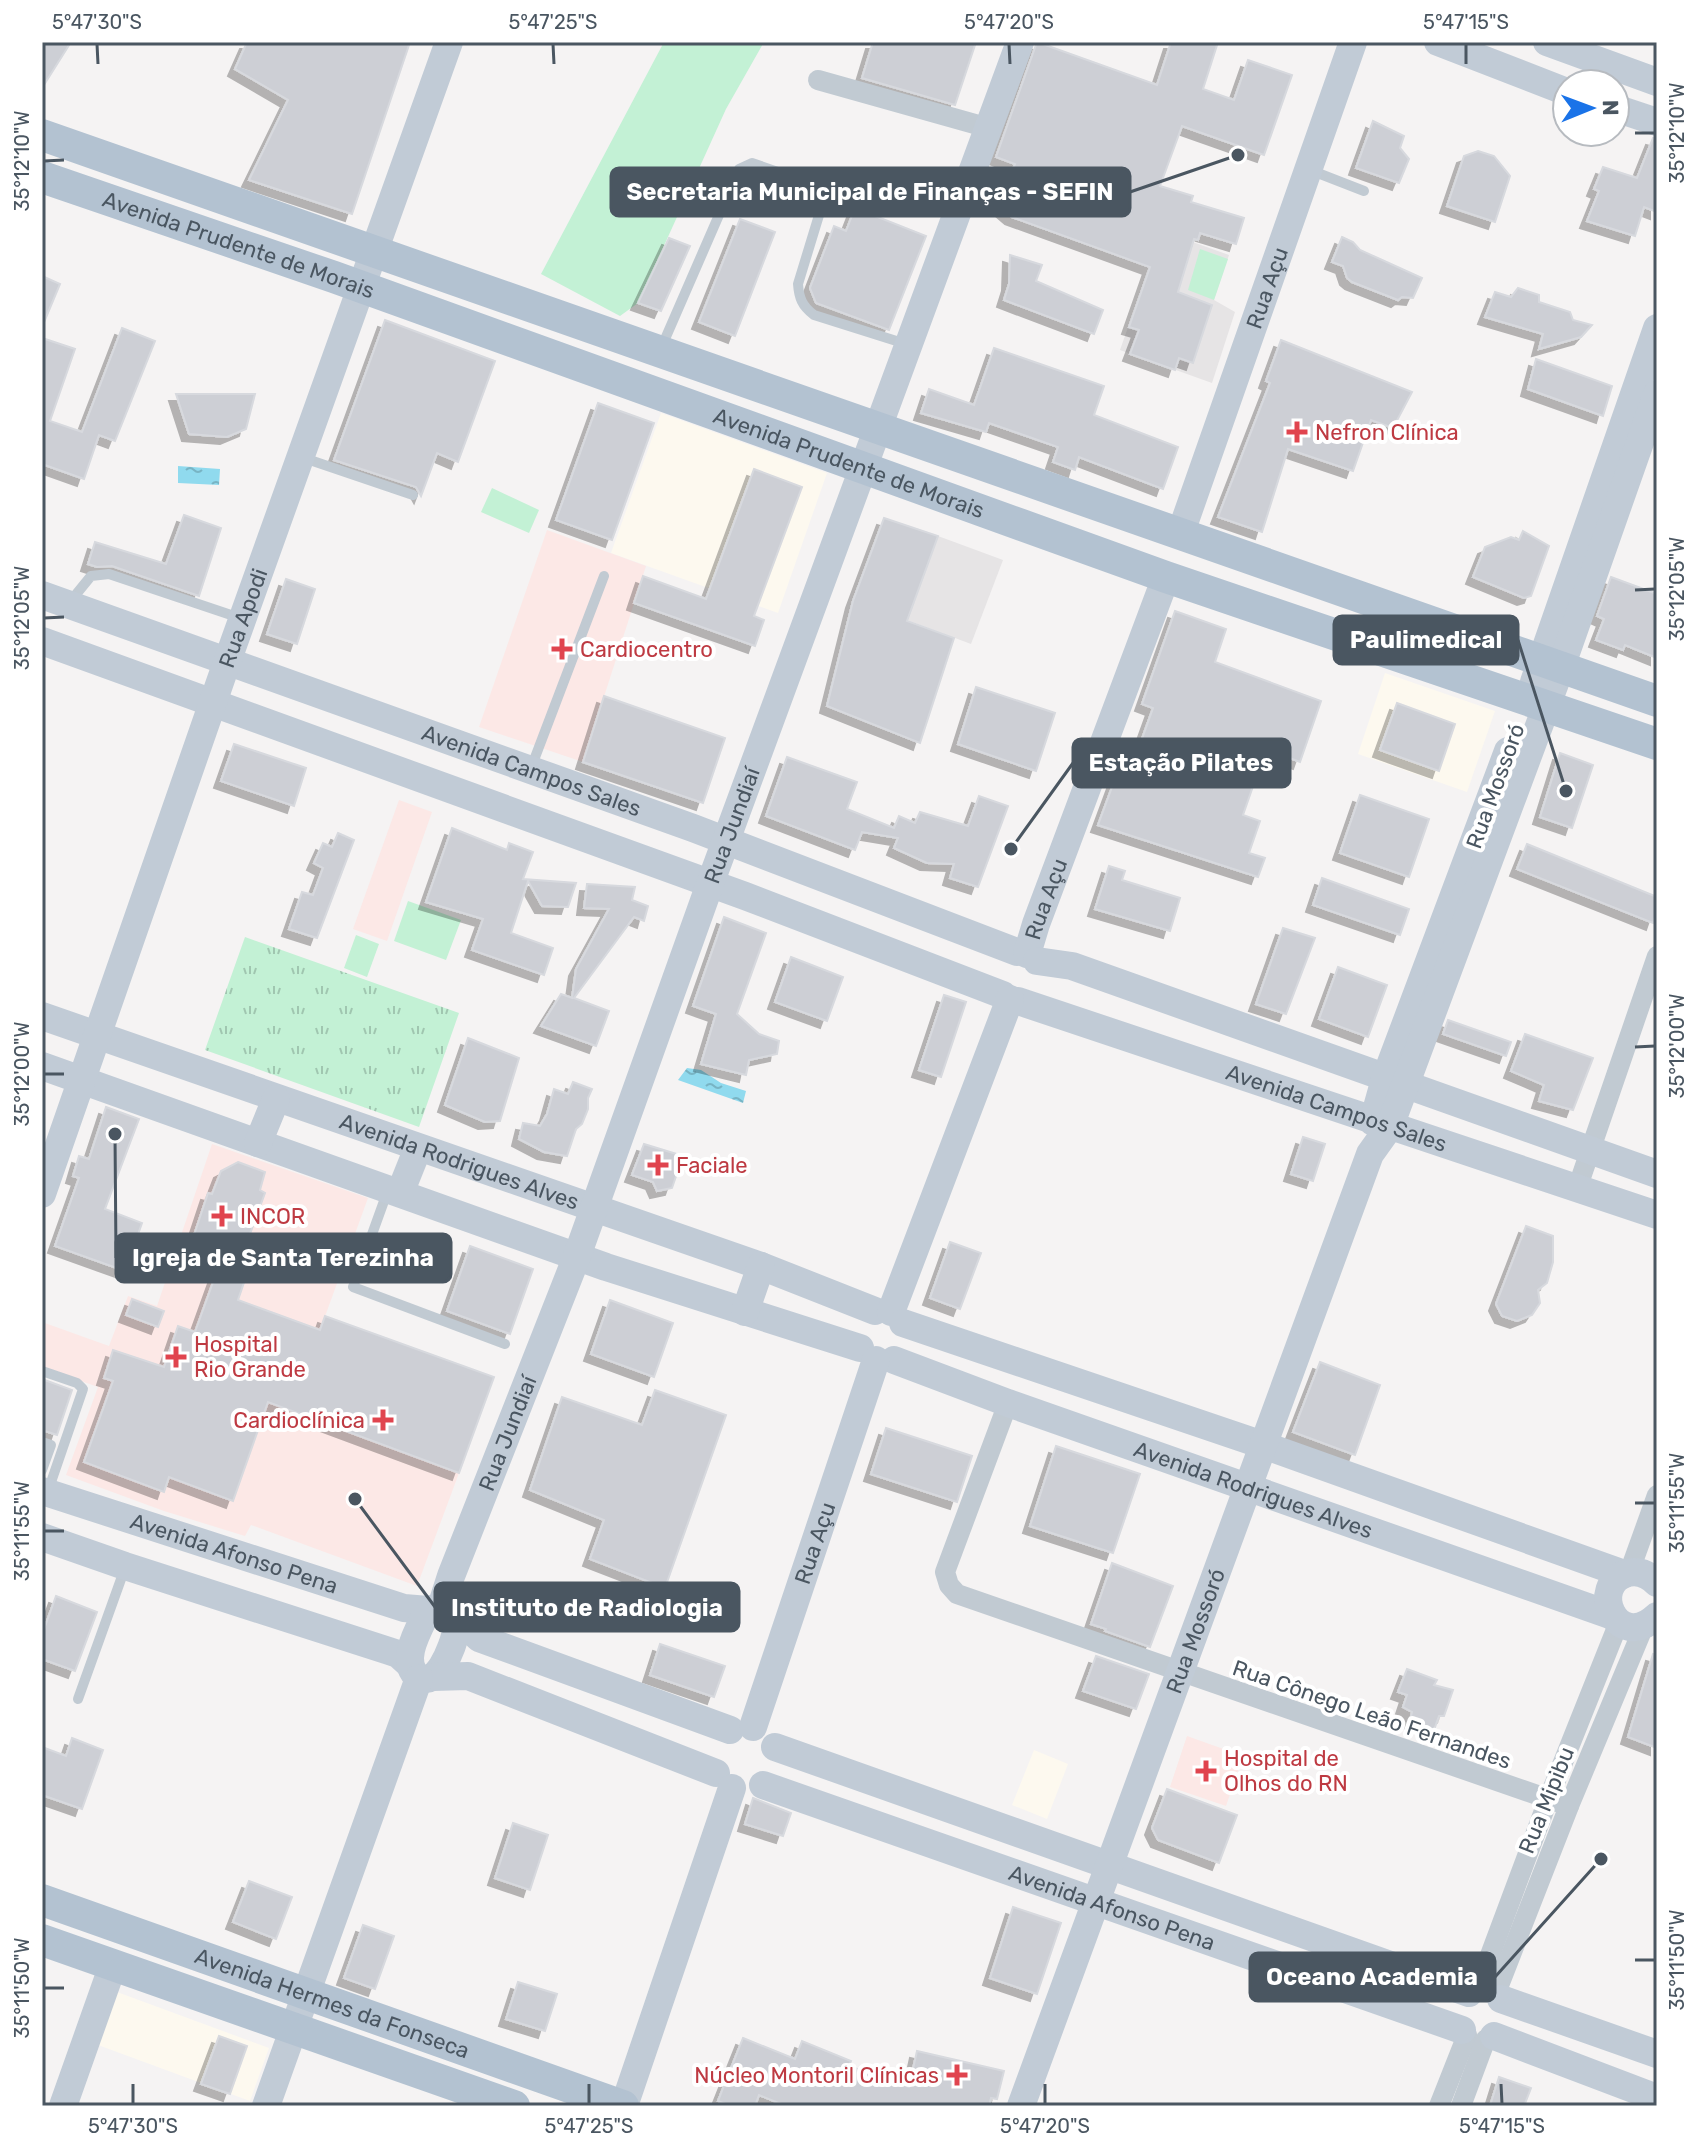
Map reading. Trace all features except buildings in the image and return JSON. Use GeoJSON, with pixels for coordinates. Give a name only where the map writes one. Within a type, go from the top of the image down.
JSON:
{"type":"FeatureCollection","features":[{"type":"Feature","properties":{"kind":"main road","name":"Rua Apodi"},"geometry":{"type":"LineString","coordinates":[[42,1194],[359,286],[449,42]]}},
{"type":"Feature","properties":{"kind":"main road","name":"Rua Jundiaí"},"geometry":{"type":"LineString","coordinates":[[420,1673],[447,1660],[454,1637],[442,1611],[451,1576],[577,1256],[710,884],[1020,42]]}},
{"type":"Feature","properties":{"kind":"main road","name":"Rua Açu"},"geometry":{"type":"LineString","coordinates":[[1180,535],[1353,42]]}},
{"type":"Feature","properties":{"kind":"main road"},"geometry":{"type":"LineString","coordinates":[[1438,42],[1551,86]]}},
{"type":"Feature","properties":{"kind":"main road"},"geometry":{"type":"LineString","coordinates":[[1560,68],[1558,46],[1657,82]]}},
{"type":"Feature","properties":{"kind":"main road"},"geometry":{"type":"LineString","coordinates":[[1631,113],[1657,122]]}},
{"type":"Feature","properties":{"kind":"main road","name":"Avenida Prudente de Morais"},"geometry":{"type":"LineString","coordinates":[[42,135],[1657,701]]}},
{"type":"Feature","properties":{"kind":"main road","name":"Avenida Prudente de Morais"},"geometry":{"type":"LineString","coordinates":[[42,177],[359,286],[531,357],[586,373],[1166,577],[1657,744]]}},
{"type":"Feature","properties":{"kind":"main road","name":"Rua Mossoró"},"geometry":{"type":"LineString","coordinates":[[1551,664],[1657,328]]}},
{"type":"Feature","properties":{"kind":"main road","name":"Rua Mossoró"},"geometry":{"type":"LineString","coordinates":[[1021,2106],[1536,702],[1657,394]]}},
{"type":"Feature","properties":{"kind":"main road","name":"Rua Açu"},"geometry":{"type":"LineString","coordinates":[[1027,956],[1041,909],[1166,577]]}},
{"type":"Feature","properties":{"kind":"main road"},"geometry":{"type":"LineString","coordinates":[[1338,635],[1354,596]]}},
{"type":"Feature","properties":{"kind":"main road","name":"Avenida Campos Sales"},"geometry":{"type":"LineString","coordinates":[[55,600],[727,840],[1027,956],[1072,966],[1657,1174]]}},
{"type":"Feature","properties":{"kind":"main road","name":"Avenida Campos Sales"},"geometry":{"type":"LineString","coordinates":[[42,641],[710,884],[1010,999],[1657,1215]]}},
{"type":"Feature","properties":{"kind":"main road"},"geometry":{"type":"LineString","coordinates":[[459,792],[475,750]]}},
{"type":"Feature","properties":{"kind":"main road"},"geometry":{"type":"LineString","coordinates":[[1027,956],[1043,976],[1039,991],[1033,997],[1010,999],[995,981],[998,966],[1002,959],[1027,956]]}},
{"type":"Feature","properties":{"kind":"main road"},"geometry":{"type":"LineString","coordinates":[[890,1316],[1010,999]]}},
{"type":"Feature","properties":{"kind":"main road","name":"Avenida Rodrigues Alves"},"geometry":{"type":"LineString","coordinates":[[42,1016],[761,1266],[890,1316],[1095,1388],[1644,1576]]}},
{"type":"Feature","properties":{"kind":"main road","name":"Avenida Rodrigues Alves"},"geometry":{"type":"LineString","coordinates":[[42,1066],[223,1140],[258,1143],[1639,1622]]}},
{"type":"Feature","properties":{"kind":"main road"},"geometry":{"type":"LineString","coordinates":[[258,1143],[276,1099]]}},
{"type":"Feature","properties":{"kind":"main road"},"geometry":{"type":"LineString","coordinates":[[394,1191],[418,1148]]}},
{"type":"Feature","properties":{"kind":"main road"},"geometry":{"type":"LineString","coordinates":[[745,1312],[761,1266]]}},
{"type":"Feature","properties":{"kind":"main road"},"geometry":{"type":"LineString","coordinates":[[890,1316],[906,1343],[877,1356],[857,1331],[861,1322],[890,1316]]}},
{"type":"Feature","properties":{"kind":"main road","name":"Rua Açu"},"geometry":{"type":"LineString","coordinates":[[741,1729],[877,1356]]}},
{"type":"Feature","properties":{"kind":"main road"},"geometry":{"type":"LineString","coordinates":[[1080,1428],[1095,1388]]}},
{"type":"Feature","properties":{"kind":"main road","name":"Avenida Afonso Pena"},"geometry":{"type":"LineString","coordinates":[[44,1485],[404,1608],[442,1611],[479,1638],[741,1729]]}},
{"type":"Feature","properties":{"kind":"main road","name":"Avenida Afonso Pena"},"geometry":{"type":"LineString","coordinates":[[42,1537],[398,1654],[420,1673],[468,1676],[724,1780]]}},
{"type":"Feature","properties":{"kind":"main road"},"geometry":{"type":"LineString","coordinates":[[239,1602],[254,1557]]}},
{"type":"Feature","properties":{"kind":"main road"},"geometry":{"type":"LineString","coordinates":[[1639,1622],[1608,1605],[1609,1592],[1614,1582],[1644,1576]]}},
{"type":"Feature","properties":{"kind":"main road"},"geometry":{"type":"LineString","coordinates":[[266,2106],[420,1673]]}},
{"type":"Feature","properties":{"kind":"main road"},"geometry":{"type":"LineString","coordinates":[[741,1729],[770,1738],[775,1747],[776,1768],[763,1785],[742,1791],[724,1780],[713,1763],[717,1742],[741,1729]]}},
{"type":"Feature","properties":{"kind":"main road","name":"Avenida Afonso Pena"},"geometry":{"type":"LineString","coordinates":[[775,1747],[1109,1867],[1657,2054]]}},
{"type":"Feature","properties":{"kind":"main road"},"geometry":{"type":"LineString","coordinates":[[623,2106],[724,1780]]}},
{"type":"Feature","properties":{"kind":"main road","name":"Avenida Afonso Pena"},"geometry":{"type":"LineString","coordinates":[[763,1785],[1657,2098]]}},
{"type":"Feature","properties":{"kind":"main road","name":"Avenida Hermes da Fonseca"},"geometry":{"type":"LineString","coordinates":[[42,1900],[623,2106]]}},
{"type":"Feature","properties":{"kind":"main road","name":"Avenida Hermes da Fonseca"},"geometry":{"type":"LineString","coordinates":[[42,1940],[514,2106]]}},
{"type":"Feature","properties":{"kind":"main road"},"geometry":{"type":"LineString","coordinates":[[63,2106],[113,1965]]}},
{"type":"Feature","properties":{"kind":"main road"},"geometry":{"type":"LineString","coordinates":[[1486,1994],[1505,2006],[1505,2023],[1477,2035],[1458,2023],[1458,2006],[1486,1994]]}},
{"type":"Feature","properties":{"kind":"street"},"geometry":{"type":"LineString","coordinates":[[818,80],[989,128]]}},
{"type":"Feature","properties":{"kind":"street"},"geometry":{"type":"LineString","coordinates":[[1577,1189],[1657,956]]}},
{"type":"Feature","properties":{"kind":"street","name":"Rua Cônego Leão Fernandes"},"geometry":{"type":"LineString","coordinates":[[1008,1403],[945,1572],[949,1585],[957,1594],[1569,1806]]}},
{"type":"Feature","properties":{"kind":"street"},"geometry":{"type":"LineString","coordinates":[[1644,1576],[1657,1495]]}},
{"type":"Feature","properties":{"kind":"street","name":"Rua Mipibu"},"geometry":{"type":"LineString","coordinates":[[1486,1994],[1548,1800],[1639,1622]]}},
{"type":"Feature","properties":{"kind":"street","name":"Rua Mipibu"},"geometry":{"type":"LineString","coordinates":[[1486,1994],[1569,1806],[1639,1622]]}},
{"type":"Feature","properties":{"kind":"street"},"geometry":{"type":"LineString","coordinates":[[1439,2106],[1477,2035]]}},
{"type":"Feature","properties":{"kind":"street"},"geometry":{"type":"LineString","coordinates":[[1461,2106],[1477,2035]]}},
{"type":"Feature","properties":{"kind":"lane"},"geometry":{"type":"LineString","coordinates":[[660,352],[739,169],[752,163],[827,189],[798,284],[804,307],[814,315],[910,345]]}},
{"type":"Feature","properties":{"kind":"lane"},"geometry":{"type":"LineString","coordinates":[[1310,170],[1364,191]]}},
{"type":"Feature","properties":{"kind":"lane"},"geometry":{"type":"LineString","coordinates":[[299,456],[413,495]]}},
{"type":"Feature","properties":{"kind":"lane"},"geometry":{"type":"LineString","coordinates":[[55,600],[91,576],[109,574],[242,619]]}},
{"type":"Feature","properties":{"kind":"lane"},"geometry":{"type":"LineString","coordinates":[[531,770],[604,576]]}},
{"type":"Feature","properties":{"kind":"lane"},"geometry":{"type":"LineString","coordinates":[[394,1191],[353,1287],[505,1344]]}},
{"type":"Feature","properties":{"kind":"lane"},"geometry":{"type":"LineString","coordinates":[[42,1371],[77,1383],[83,1389],[44,1485]]}},
{"type":"Feature","properties":{"kind":"lane"},"geometry":{"type":"LineString","coordinates":[[42,1442],[51,1445],[44,1485]]}},
{"type":"Feature","properties":{"kind":"lane"},"geometry":{"type":"LineString","coordinates":[[78,1699],[125,1566]]}},
{"type":"Feature","properties":{"kind":"shaded area"},"geometry":{"type":"Polygon","coordinates":[[[1162,231],[1229,255],[1214,300],[1235,312],[1212,383],[1120,350],[1162,231]]]}},
{"type":"Feature","properties":{"kind":"shaded area"},"geometry":{"type":"Polygon","coordinates":[[[661,413],[827,473],[778,613],[611,553],[661,413]]]}},
{"type":"Feature","properties":{"kind":"shaded area","name":"Cardiocentro"},"geometry":{"type":"Polygon","coordinates":[[[547,530],[646,566],[583,762],[479,727],[547,530]]]}},
{"type":"Feature","properties":{"kind":"shaded area"},"geometry":{"type":"Polygon","coordinates":[[[938,536],[1003,560],[971,644],[907,620],[938,536]]]}},
{"type":"Feature","properties":{"kind":"shaded area"},"geometry":{"type":"Polygon","coordinates":[[[1385,673],[1495,711],[1467,792],[1358,754],[1385,673]]]}},
{"type":"Feature","properties":{"kind":"shaded area"},"geometry":{"type":"Polygon","coordinates":[[[399,800],[432,812],[387,941],[353,929],[399,800]]]}},
{"type":"Feature","properties":{"kind":"shaded area"},"geometry":{"type":"Polygon","coordinates":[[[212,1144],[368,1198],[307,1366],[459,1473],[417,1586],[251,1525],[245,1536],[164,1511],[66,1475],[98,1387],[42,1367],[42,1322],[109,1346],[128,1296],[157,1306],[212,1144]]]}},
{"type":"Feature","properties":{"kind":"shaded area","name":"Hospital de Olhos do RN"},"geometry":{"type":"Polygon","coordinates":[[[1187,1736],[1243,1756],[1226,1806],[1170,1787],[1187,1736]]]}},
{"type":"Feature","properties":{"kind":"shaded area"},"geometry":{"type":"Polygon","coordinates":[[[1034,1750],[1068,1764],[1047,1819],[1012,1805],[1034,1750]]]}},
{"type":"Feature","properties":{"kind":"shaded area"},"geometry":{"type":"Polygon","coordinates":[[[117,1992],[269,2048],[250,2101],[98,2045],[117,1992]]]}},
{"type":"Feature","properties":{"kind":"green space"},"geometry":{"type":"Polygon","coordinates":[[[664,42],[764,42],[726,109],[638,303],[620,316],[541,274],[664,42]]]}},
{"type":"Feature","properties":{"kind":"green space"},"geometry":{"type":"Polygon","coordinates":[[[1200,249],[1228,259],[1214,300],[1188,290],[1200,249]]]}},
{"type":"Feature","properties":{"kind":"green space"},"geometry":{"type":"Polygon","coordinates":[[[492,488],[539,510],[529,533],[481,512],[492,488]]]}},
{"type":"Feature","properties":{"kind":"green space"},"geometry":{"type":"Polygon","coordinates":[[[408,901],[461,920],[446,960],[394,941],[408,901]]]}},
{"type":"Feature","properties":{"kind":"green space"},"geometry":{"type":"Polygon","coordinates":[[[356,935],[379,944],[367,977],[344,968],[356,935]]]}},
{"type":"Feature","properties":{"kind":"green space"},"geometry":{"type":"Polygon","coordinates":[[[245,937],[459,1013],[419,1127],[205,1050],[245,937]]]}},
{"type":"Feature","properties":{"kind":"water"},"geometry":{"type":"Polygon","coordinates":[[[178,466],[220,469],[219,485],[178,483],[178,466]]]}},
{"type":"Feature","properties":{"kind":"water"},"geometry":{"type":"Polygon","coordinates":[[[687,1068],[701,1070],[721,1083],[746,1091],[743,1103],[678,1080],[687,1068]]]}},
{"type":"Feature","properties":{"kind":"place","name":"Secretaria Municipal de Finanças - SEFIN"},"geometry":{"type":"Point","coordinates":[1238,155]}},
{"type":"Feature","properties":{"kind":"place","name":"Nefron Clínica"},"geometry":{"type":"Point","coordinates":[1297,432]}},
{"type":"Feature","properties":{"kind":"place","name":"Cardiocentro"},"geometry":{"type":"Point","coordinates":[562,649]}},
{"type":"Feature","properties":{"kind":"place","name":"Paulimedical"},"geometry":{"type":"Point","coordinates":[1566,791]}},
{"type":"Feature","properties":{"kind":"place","name":"Estação Pilates"},"geometry":{"type":"Point","coordinates":[1011,849]}},
{"type":"Feature","properties":{"kind":"place","name":"Igreja de Santa Terezinha"},"geometry":{"type":"Point","coordinates":[115,1134]}},
{"type":"Feature","properties":{"kind":"place","name":"Faciale"},"geometry":{"type":"Point","coordinates":[658,1165]}},
{"type":"Feature","properties":{"kind":"place","name":"INCOR"},"geometry":{"type":"Point","coordinates":[222,1216]}},
{"type":"Feature","properties":{"kind":"place","name":"Hospital Rio Grande"},"geometry":{"type":"Point","coordinates":[176,1357]}},
{"type":"Feature","properties":{"kind":"place","name":"Cardioclínica"},"geometry":{"type":"Point","coordinates":[383,1420]}},
{"type":"Feature","properties":{"kind":"place","name":"Instituto de Radiologia"},"geometry":{"type":"Point","coordinates":[355,1499]}},
{"type":"Feature","properties":{"kind":"place","name":"Hospital de Olhos do RN"},"geometry":{"type":"Point","coordinates":[1206,1771]}},
{"type":"Feature","properties":{"kind":"place","name":"Oceano Academia"},"geometry":{"type":"Point","coordinates":[1601,1859]}},
{"type":"Feature","properties":{"kind":"place","name":"Núcleo Montoril Clínicas"},"geometry":{"type":"Point","coordinates":[957,2075]}}]}
